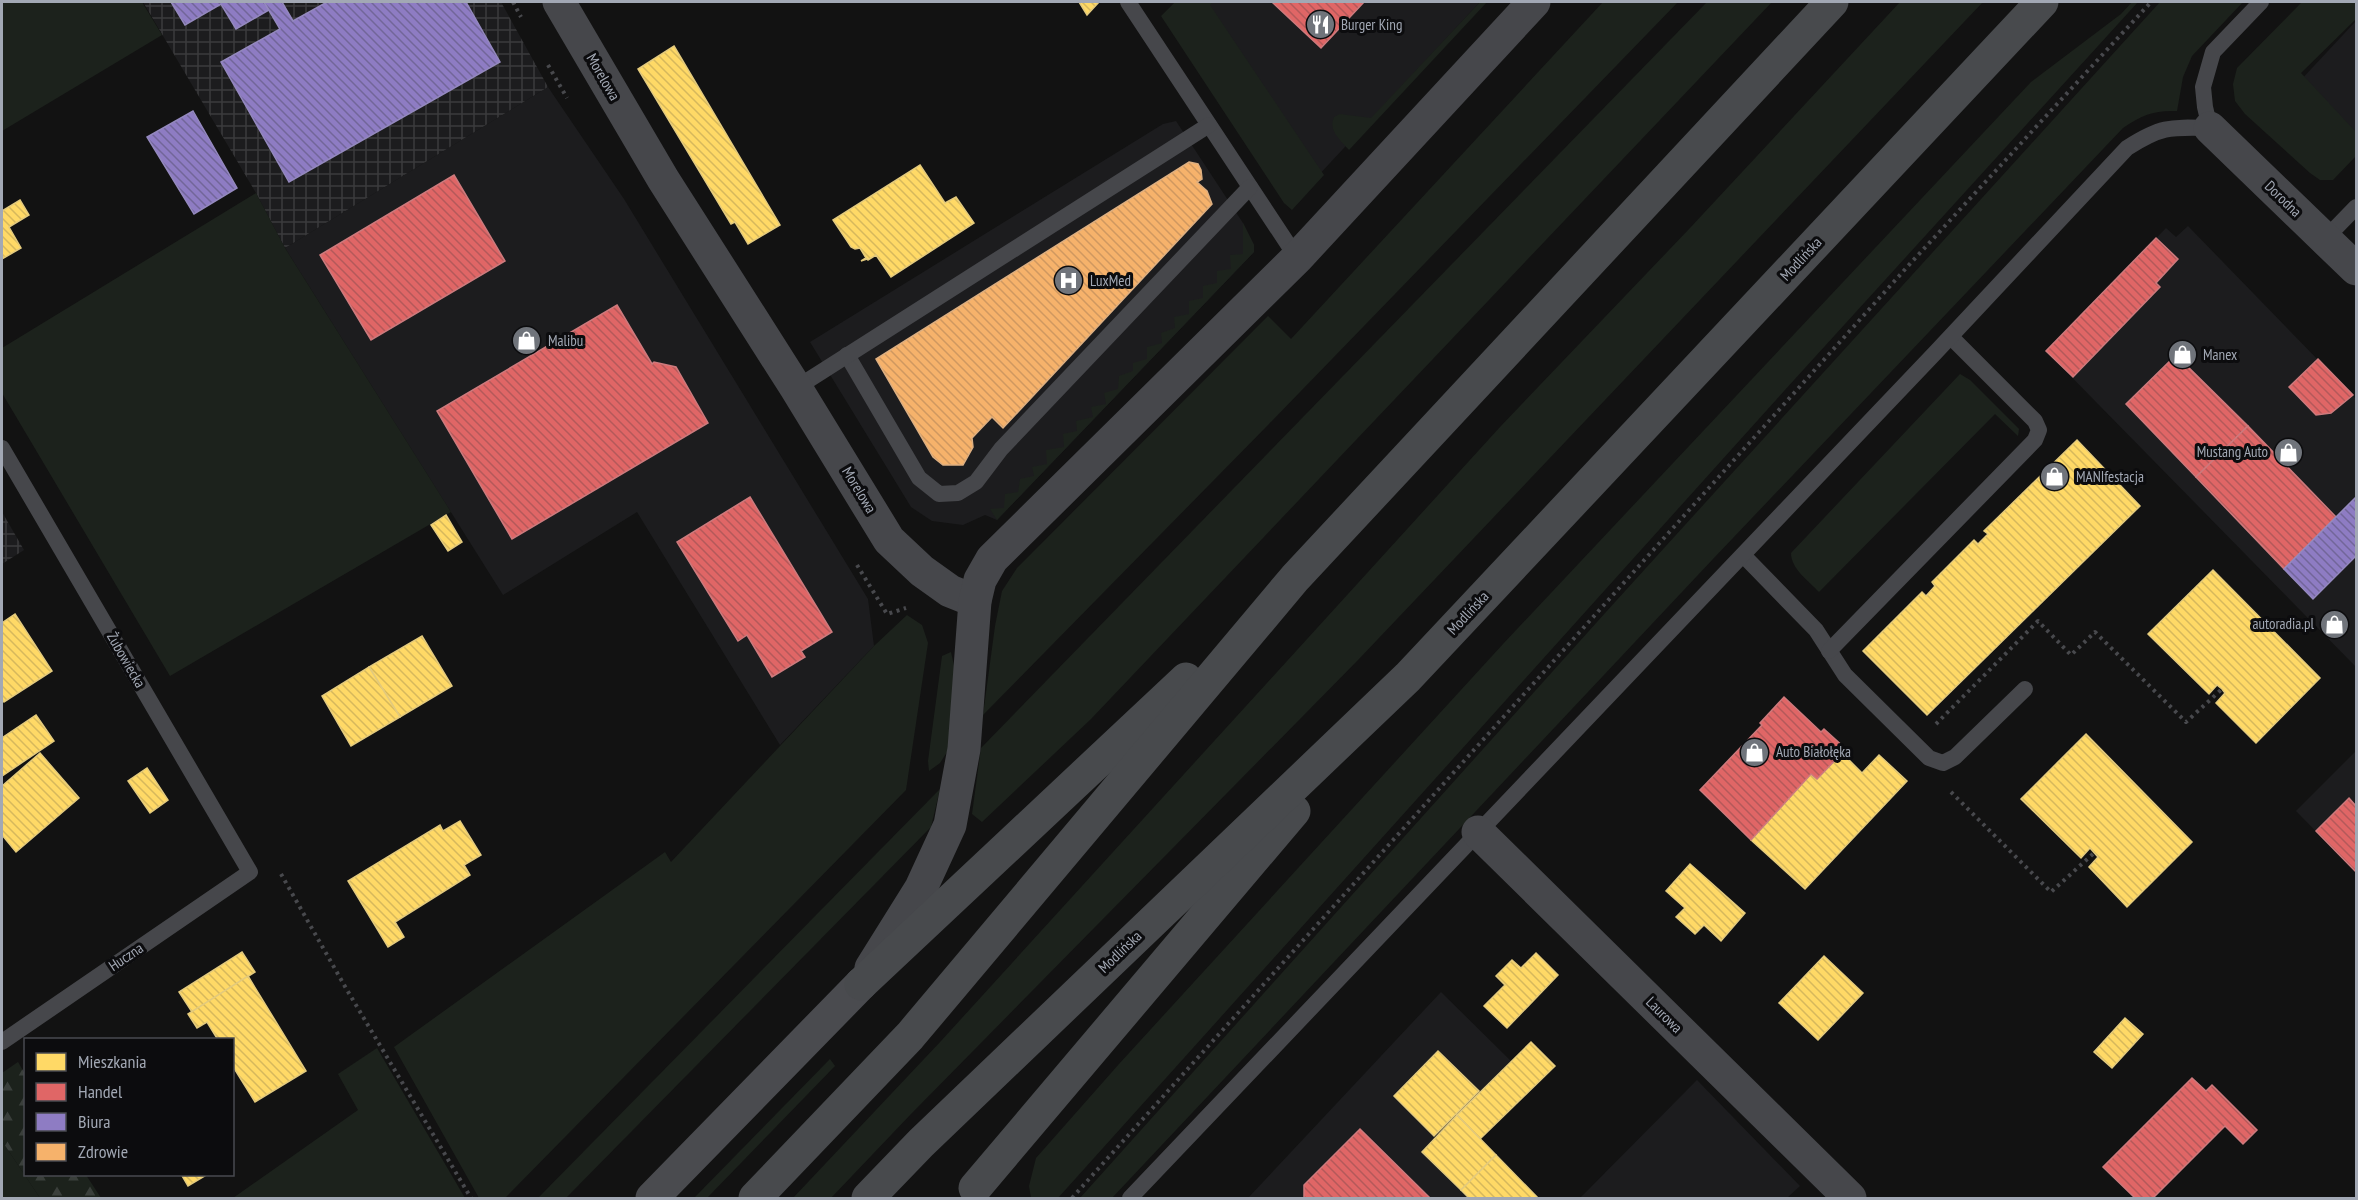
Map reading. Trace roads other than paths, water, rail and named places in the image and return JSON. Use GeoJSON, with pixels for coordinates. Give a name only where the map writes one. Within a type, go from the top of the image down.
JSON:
{"type":"FeatureCollection","features":[{"type":"Feature","properties":{"kind":"main road"},"geometry":{"type":"LineString","coordinates":[[755,1198],[910,1036],[1294,578],[1832,2]]}},
{"type":"Feature","properties":{"kind":"main road","name":"Modlińska"},"geometry":{"type":"LineString","coordinates":[[868,1198],[921,1143],[1408,677],[2042,2]]}},
{"type":"Feature","properties":{"kind":"main road"},"geometry":{"type":"LineString","coordinates":[[652,1198],[861,984],[1294,578]]}},
{"type":"Feature","properties":{"kind":"main road"},"geometry":{"type":"LineString","coordinates":[[975,1195],[1408,677]]}},
{"type":"Feature","properties":{"kind":"street","name":"Morelowa"},"geometry":{"type":"LineString","coordinates":[[559,2],[663,179],[796,388],[889,540],[922,571],[950,591],[975,601]]}},
{"type":"Feature","properties":{"kind":"street"},"geometry":{"type":"LineString","coordinates":[[861,984],[921,888],[950,825],[964,749],[975,601],[980,580],[992,558],[1297,258],[1534,2]]}},
{"type":"Feature","properties":{"kind":"street","name":"Dorodna"},"geometry":{"type":"LineString","coordinates":[[2210,129],[2356,269]]}},
{"type":"Feature","properties":{"kind":"street","name":"Laurowa"},"geometry":{"type":"LineString","coordinates":[[1478,831],[1850,1198]]}},
{"type":"Feature","properties":{"kind":"lane"},"geometry":{"type":"LineString","coordinates":[[1128,2],[1297,258]]}},
{"type":"Feature","properties":{"kind":"lane"},"geometry":{"type":"LineString","coordinates":[[1130,1198],[1951,337],[2127,148],[2165,128],[2210,129],[2203,87],[2213,52],[2261,2]]}},
{"type":"Feature","properties":{"kind":"lane"},"geometry":{"type":"LineString","coordinates":[[796,388],[1209,125]]}},
{"type":"Feature","properties":{"kind":"lane"},"geometry":{"type":"LineString","coordinates":[[847,355],[919,478],[939,494],[958,493],[976,482],[1001,449],[1250,187]]}},
{"type":"Feature","properties":{"kind":"lane"},"geometry":{"type":"LineString","coordinates":[[2325,239],[2356,207]]}},
{"type":"Feature","properties":{"kind":"lane"},"geometry":{"type":"LineString","coordinates":[[1829,651],[2035,440],[2039,430],[2035,421],[1951,337]]}},
{"type":"Feature","properties":{"kind":"lane","name":"Żubowiecka"},"geometry":{"type":"LineString","coordinates":[[2,448],[250,872]]}},
{"type":"Feature","properties":{"kind":"lane"},"geometry":{"type":"LineString","coordinates":[[1743,555],[1816,630],[1845,675],[1929,759],[1943,764],[1955,758],[2025,689]]}},
{"type":"Feature","properties":{"kind":"lane","name":"Huczna"},"geometry":{"type":"LineString","coordinates":[[2,1042],[250,872]]}},
{"type":"Feature","properties":{"kind":"place","name":"Burger King"},"geometry":{"type":"Point","coordinates":[1320,25]}},
{"type":"Feature","properties":{"kind":"place","name":"LuxMed"},"geometry":{"type":"Point","coordinates":[1069,281]}},
{"type":"Feature","properties":{"kind":"place","name":"Malibu"},"geometry":{"type":"Point","coordinates":[527,341]}},
{"type":"Feature","properties":{"kind":"place","name":"Manex"},"geometry":{"type":"Point","coordinates":[2182,355]}},
{"type":"Feature","properties":{"kind":"place","name":"Mustang Auto"},"geometry":{"type":"Point","coordinates":[2289,452]}},
{"type":"Feature","properties":{"kind":"place","name":"MANIfestacja"},"geometry":{"type":"Point","coordinates":[2055,477]}},
{"type":"Feature","properties":{"kind":"place","name":"autoradia.pl"},"geometry":{"type":"Point","coordinates":[2335,624]}},
{"type":"Feature","properties":{"kind":"place","name":"Auto Białołęka"},"geometry":{"type":"Point","coordinates":[1755,752]}}]}
